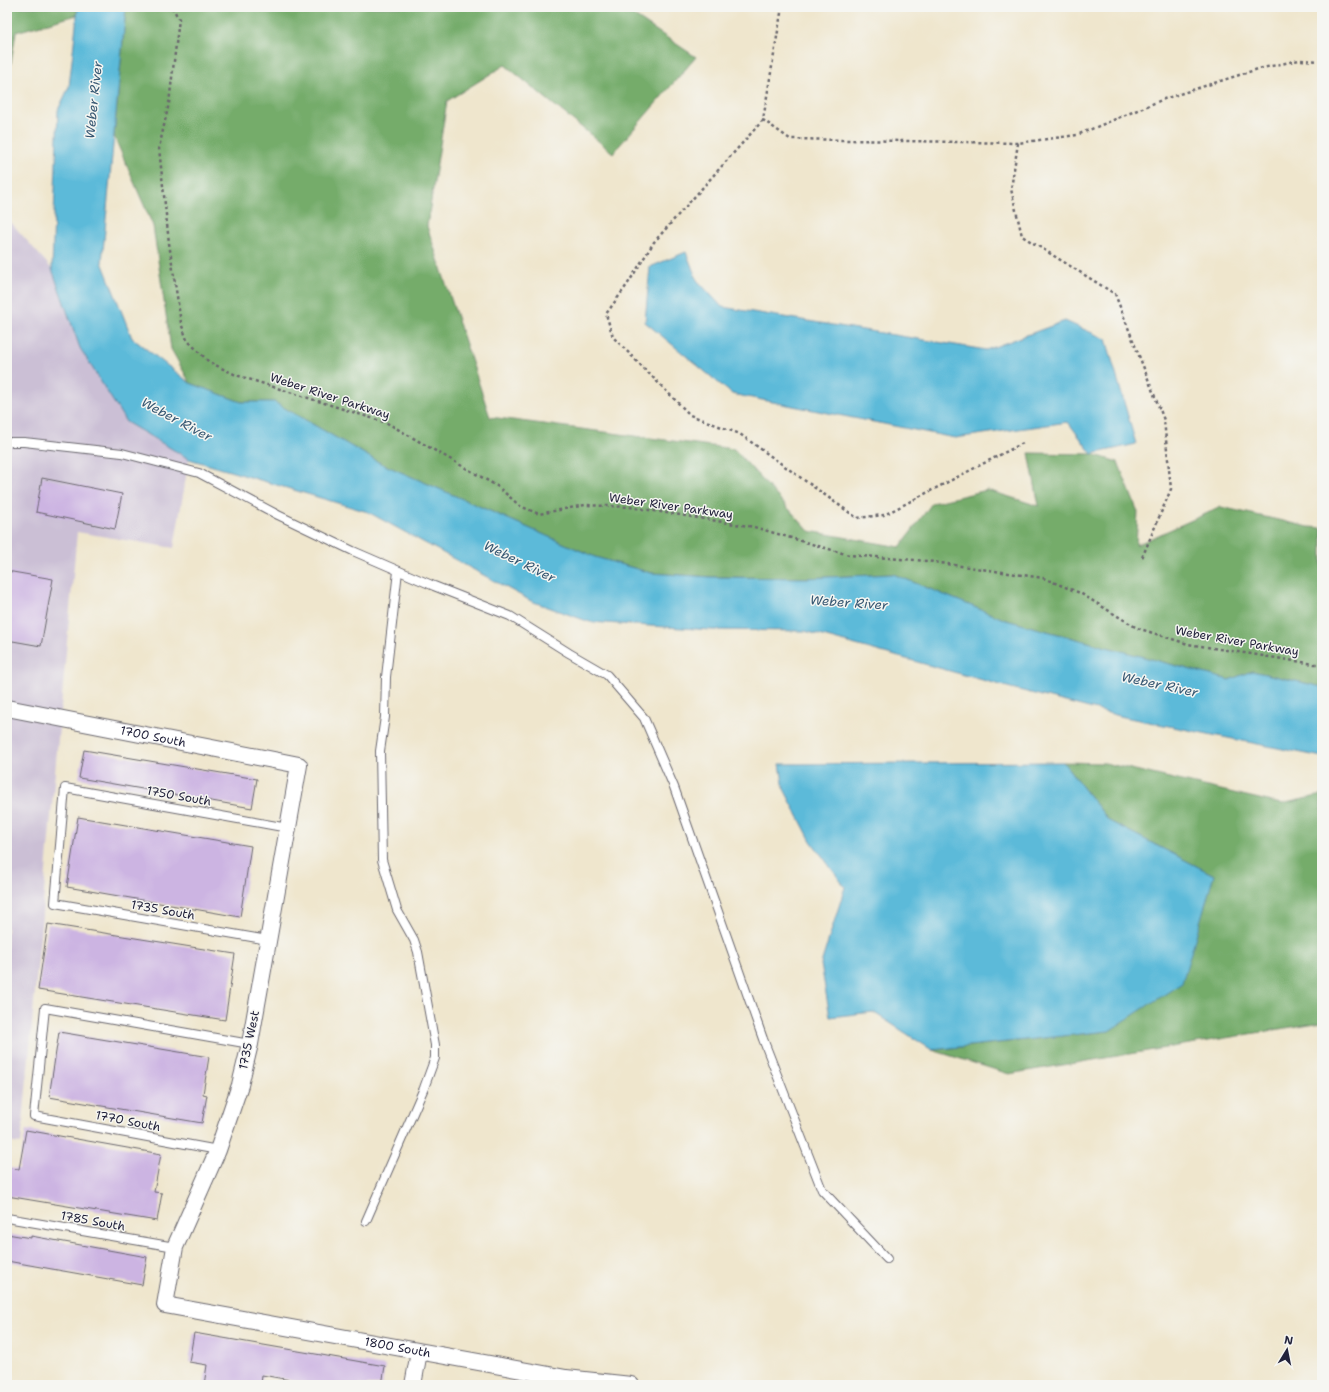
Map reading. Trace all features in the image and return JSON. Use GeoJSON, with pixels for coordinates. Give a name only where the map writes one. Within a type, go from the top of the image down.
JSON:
{"type":"FeatureCollection","features":[{"type":"Feature","properties":{"kind":"street","name":"1700 South"},"geometry":{"type":"LineString","coordinates":[[7,708],[299,764]]}},
{"type":"Feature","properties":{"kind":"street","name":"1735 West"},"geometry":{"type":"LineString","coordinates":[[165,1305],[175,1247],[218,1150],[240,1085],[250,1044],[299,764]]}},
{"type":"Feature","properties":{"kind":"street","name":"1800 South"},"geometry":{"type":"LineString","coordinates":[[165,1305],[566,1378],[630,1385]]}},
{"type":"Feature","properties":{"kind":"street"},"geometry":{"type":"LineString","coordinates":[[413,1385],[419,1352]]}},
{"type":"Feature","properties":{"kind":"lane"},"geometry":{"type":"LineString","coordinates":[[7,442],[24,442],[122,453],[199,473],[278,515],[398,571],[510,616],[607,675],[644,718],[674,787],[763,1039],[822,1190],[887,1259]]}},
{"type":"Feature","properties":{"kind":"lane"},"geometry":{"type":"LineString","coordinates":[[366,1221],[424,1088],[435,1058],[435,1045],[418,952],[414,940],[398,910],[382,860],[380,751],[385,717],[386,677],[398,571]]}},
{"type":"Feature","properties":{"kind":"lane","name":"1750 South"},"geometry":{"type":"LineString","coordinates":[[55,903],[65,788],[288,828]]}},
{"type":"Feature","properties":{"kind":"lane","name":"1735 South"},"geometry":{"type":"LineString","coordinates":[[55,903],[268,940]]}},
{"type":"Feature","properties":{"kind":"lane","name":"1770 South"},"geometry":{"type":"LineString","coordinates":[[218,1150],[34,1116],[46,1008],[250,1044]]}},
{"type":"Feature","properties":{"kind":"lane","name":"1785 South"},"geometry":{"type":"LineString","coordinates":[[7,1218],[175,1247]]}},
{"type":"Feature","properties":{"kind":"path","name":"Weber River Parkway"},"geometry":{"type":"LineString","coordinates":[[172,7],[179,19],[169,103],[159,148],[166,219],[181,323],[187,340],[209,362],[236,375],[387,423],[497,486],[520,506],[539,514],[585,505],[630,507],[754,527],[849,555],[926,561],[1043,578],[1080,593],[1137,628],[1180,642],[1314,664],[1322,664]]}},
{"type":"Feature","properties":{"kind":"path"},"geometry":{"type":"LineString","coordinates":[[782,7],[763,120],[654,242],[627,285],[606,314],[613,337],[690,415],[740,434],[856,518],[884,515],[1023,443]]}},
{"type":"Feature","properties":{"kind":"path"},"geometry":{"type":"LineString","coordinates":[[763,120],[790,139],[1018,143],[1077,135],[1164,99],[1258,69],[1299,60],[1322,61]]}},
{"type":"Feature","properties":{"kind":"path"},"geometry":{"type":"LineString","coordinates":[[1018,143],[1011,189],[1022,236],[1115,294],[1164,420],[1171,489],[1141,560]]}},
{"type":"Feature","properties":{"kind":"shaded area"},"geometry":{"type":"Polygon","coordinates":[[[7,218],[52,269],[80,348],[126,422],[189,459],[174,548],[77,532],[21,1144],[7,1142],[7,218]]]}},
{"type":"Feature","properties":{"kind":"green space"},"geometry":{"type":"Polygon","coordinates":[[[7,7],[78,7],[77,15],[16,32],[7,88],[7,7]]]}},
{"type":"Feature","properties":{"kind":"green space"},"geometry":{"type":"Polygon","coordinates":[[[126,7],[621,7],[696,57],[613,153],[505,65],[447,101],[427,226],[490,417],[734,449],[809,531],[900,547],[932,503],[987,490],[1039,506],[1029,453],[1092,454],[1118,462],[1138,512],[1136,545],[1221,507],[1309,527],[1322,528],[1322,687],[1252,671],[1229,680],[1006,620],[893,574],[806,578],[711,577],[651,573],[595,557],[380,463],[274,402],[241,402],[190,383],[171,349],[153,226],[114,136],[126,7]]]}},
{"type":"Feature","properties":{"kind":"green space"},"geometry":{"type":"Polygon","coordinates":[[[1063,762],[1105,763],[1281,804],[1322,795],[1322,1022],[1009,1074],[932,1050],[1109,1031],[1214,875],[1109,821],[1063,762]]]}},
{"type":"Feature","properties":{"kind":"water","name":"Weber River"},"geometry":{"type":"Polygon","coordinates":[[[78,7],[126,7],[102,262],[132,338],[190,383],[241,402],[274,402],[380,463],[595,557],[651,573],[711,577],[806,578],[893,574],[1006,620],[1229,680],[1252,671],[1322,687],[1322,757],[1124,717],[1015,689],[805,631],[712,630],[590,622],[531,601],[368,512],[189,459],[126,422],[80,348],[52,269],[58,110],[69,87],[78,7]]]}},
{"type":"Feature","properties":{"kind":"water"},"geometry":{"type":"Polygon","coordinates":[[[686,252],[697,280],[722,307],[986,350],[1065,321],[1106,339],[1136,444],[1092,454],[1068,422],[955,438],[732,394],[645,322],[650,267],[686,252]]]}},
{"type":"Feature","properties":{"kind":"water"},"geometry":{"type":"Polygon","coordinates":[[[1063,762],[1109,821],[1214,875],[1182,983],[1109,1031],[932,1050],[873,1012],[830,1017],[821,964],[845,887],[811,841],[784,789],[780,764],[1063,762]]]}},
{"type":"Feature","properties":{"kind":"building"},"geometry":{"type":"Polygon","coordinates":[[[42,478],[122,494],[115,529],[36,512],[42,478]]]}},
{"type":"Feature","properties":{"kind":"building"},"geometry":{"type":"Polygon","coordinates":[[[7,571],[53,579],[41,646],[7,640],[7,571]]]}},
{"type":"Feature","properties":{"kind":"building"},"geometry":{"type":"Polygon","coordinates":[[[84,750],[257,779],[252,808],[79,778],[84,750]]]}},
{"type":"Feature","properties":{"kind":"building"},"geometry":{"type":"Polygon","coordinates":[[[78,817],[251,846],[240,917],[67,887],[78,817]]]}},
{"type":"Feature","properties":{"kind":"building"},"geometry":{"type":"Polygon","coordinates":[[[48,924],[235,954],[225,1020],[38,990],[48,924]]]}},
{"type":"Feature","properties":{"kind":"building"},"geometry":{"type":"Polygon","coordinates":[[[59,1032],[209,1057],[203,1094],[207,1095],[202,1123],[49,1097],[59,1032]]]}},
{"type":"Feature","properties":{"kind":"building"},"geometry":{"type":"Polygon","coordinates":[[[26,1130],[161,1154],[154,1192],[162,1193],[157,1221],[7,1196],[7,1168],[19,1169],[26,1130]]]}},
{"type":"Feature","properties":{"kind":"building"},"geometry":{"type":"Polygon","coordinates":[[[7,1234],[31,1238],[31,1236],[147,1257],[142,1285],[7,1261],[7,1234]]]}},
{"type":"Feature","properties":{"kind":"building"},"geometry":{"type":"Polygon","coordinates":[[[194,1333],[385,1366],[382,1385],[318,1385],[262,1375],[261,1385],[204,1385],[207,1365],[189,1362],[194,1333]]]}}]}
